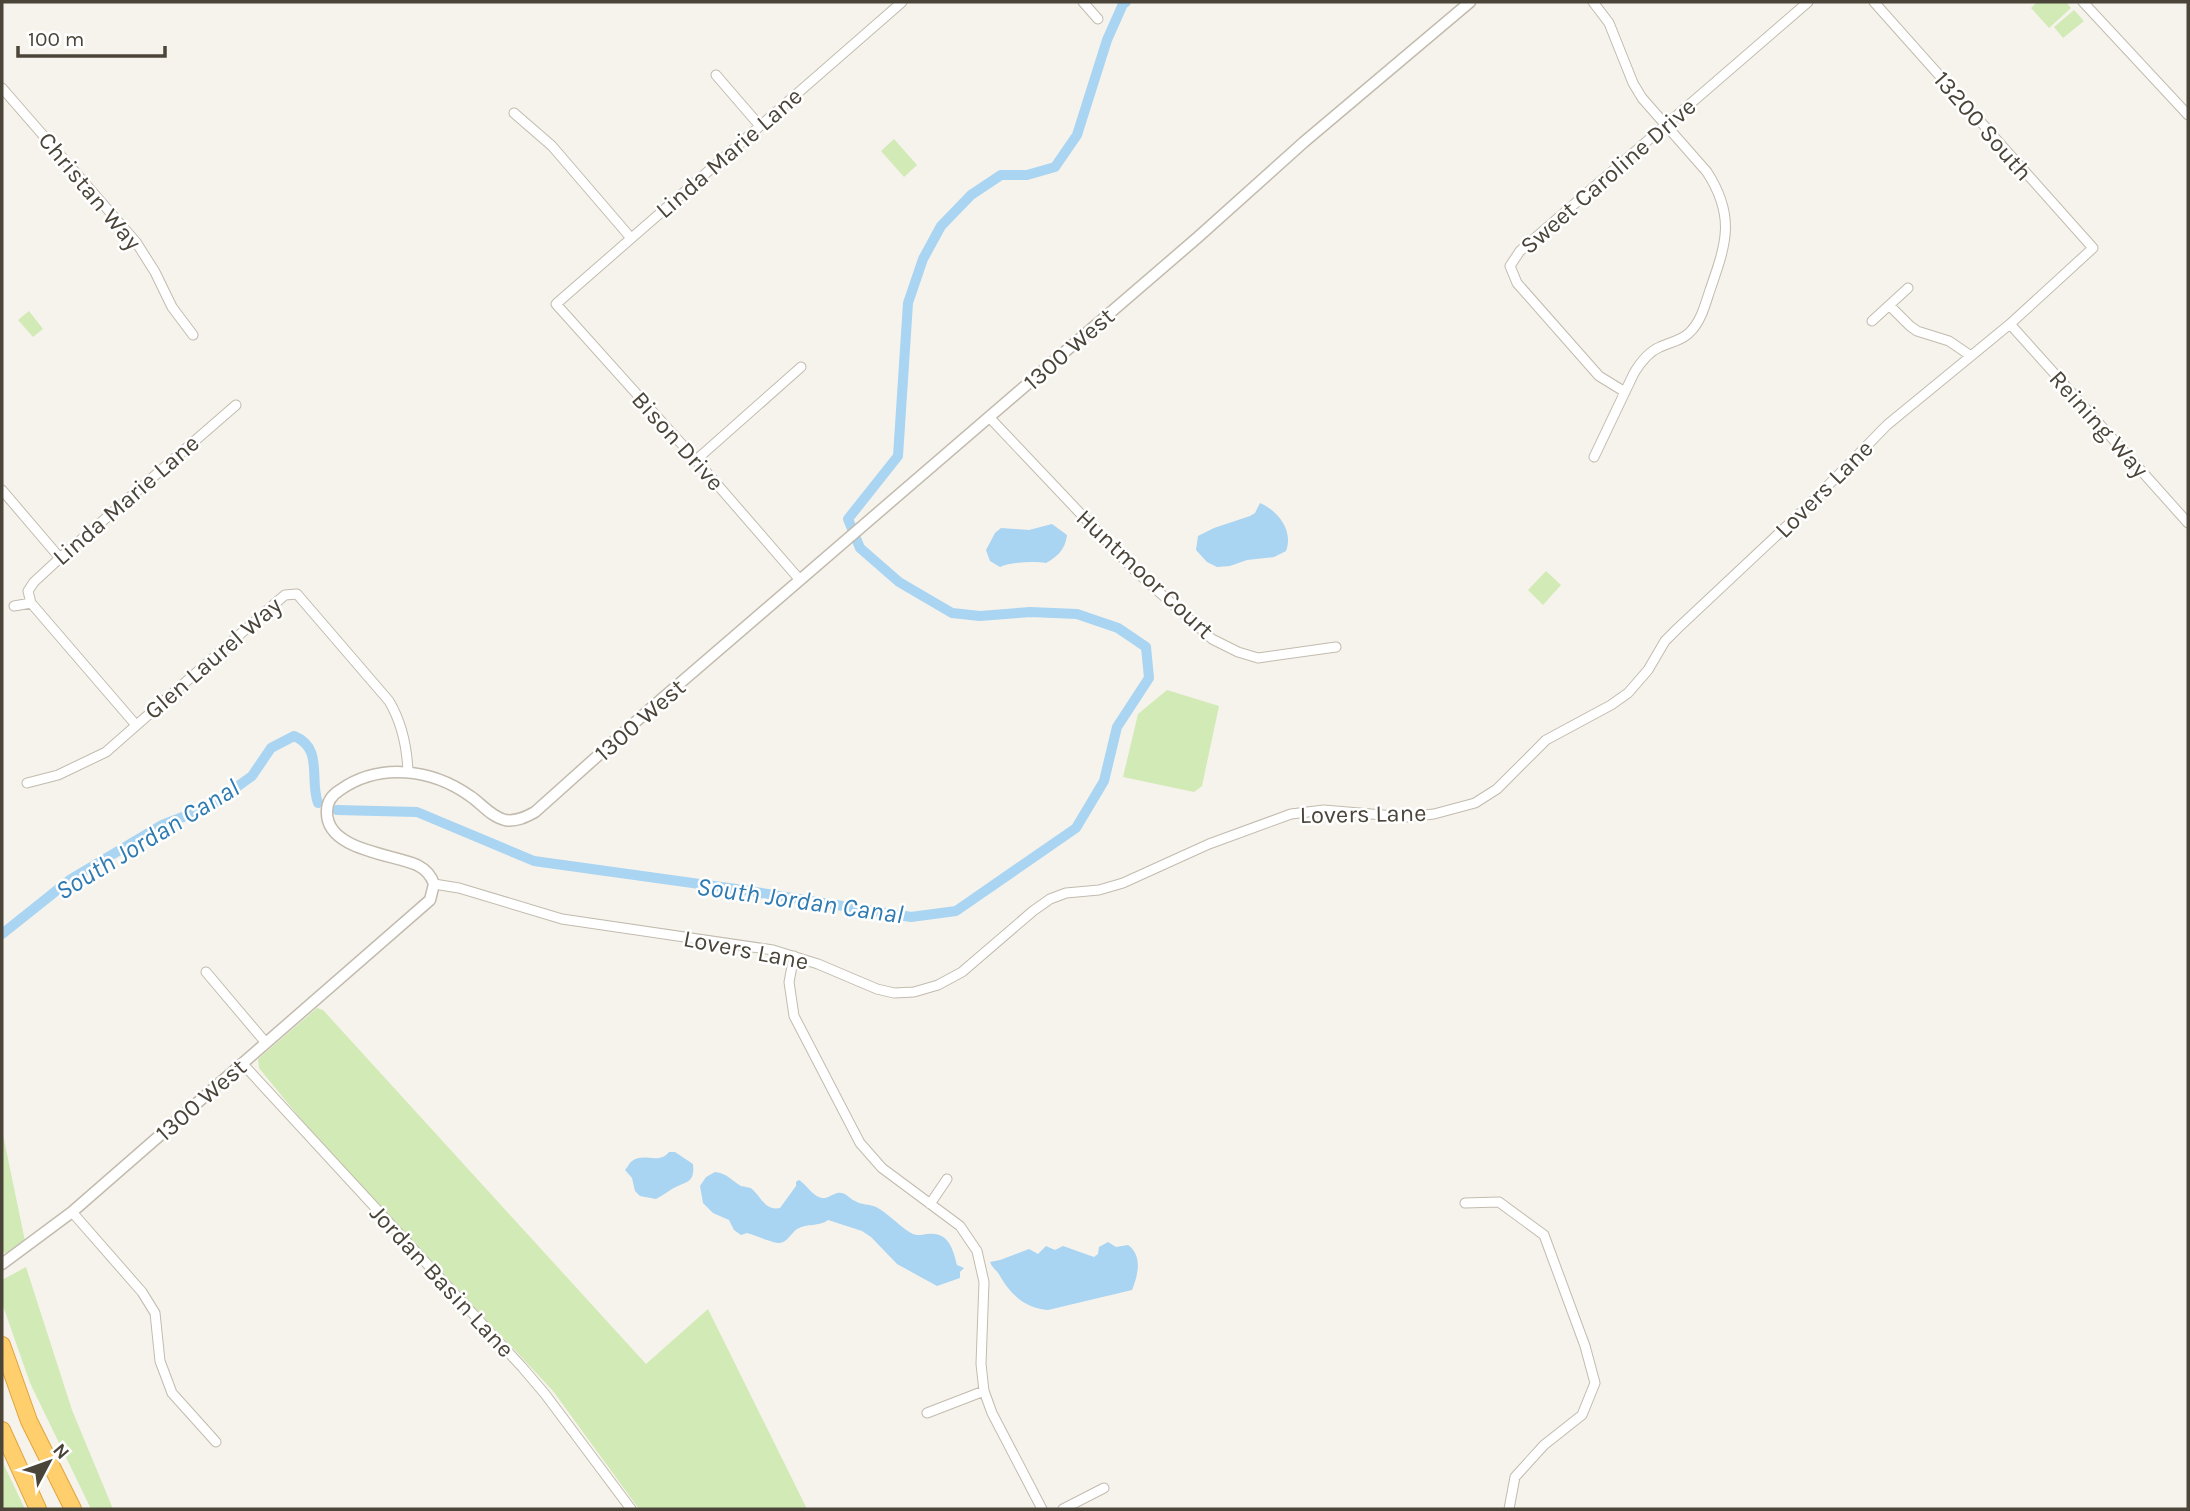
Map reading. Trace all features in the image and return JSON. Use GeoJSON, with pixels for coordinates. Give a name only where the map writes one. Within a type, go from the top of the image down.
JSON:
{"type":"FeatureCollection","features":[{"type":"Feature","properties":{"kind":"highway"},"geometry":{"type":"LineString","coordinates":[[2,1345],[29,1421],[73,1509]]}},
{"type":"Feature","properties":{"kind":"highway"},"geometry":{"type":"LineString","coordinates":[[2,1430],[38,1509]]}},
{"type":"Feature","properties":{"kind":"street","name":"Linda Marie Lane"},"geometry":{"type":"LineString","coordinates":[[555,304],[902,2]]}},
{"type":"Feature","properties":{"kind":"street"},"geometry":{"type":"LineString","coordinates":[[1083,2],[1098,19]]}},
{"type":"Feature","properties":{"kind":"street","name":"1300 West"},"geometry":{"type":"LineString","coordinates":[[2,1264],[72,1212],[427,903],[434,884],[428,873],[420,866],[363,849],[342,839],[332,828],[327,816],[331,798],[349,784],[384,773],[408,772],[452,784],[500,818],[515,820],[542,807],[650,709],[1187,247],[1304,142],[1470,2]]}},
{"type":"Feature","properties":{"kind":"street"},"geometry":{"type":"LineString","coordinates":[[1593,2],[1609,23],[1633,83],[1642,98],[1707,172],[1716,186],[1723,202],[1726,239],[1696,326],[1686,337],[1657,348],[1648,355],[1634,373],[1594,457]]}},
{"type":"Feature","properties":{"kind":"street","name":"Sweet Caroline Drive"},"geometry":{"type":"LineString","coordinates":[[1625,392],[1599,376],[1517,284],[1510,266],[1520,251],[1808,2]]}},
{"type":"Feature","properties":{"kind":"street","name":"13200 South"},"geometry":{"type":"LineString","coordinates":[[1874,2],[2093,248]]}},
{"type":"Feature","properties":{"kind":"street"},"geometry":{"type":"LineString","coordinates":[[2084,2],[2188,115]]}},
{"type":"Feature","properties":{"kind":"street"},"geometry":{"type":"LineString","coordinates":[[716,75],[760,126]]}},
{"type":"Feature","properties":{"kind":"street","name":"Christan Way"},"geometry":{"type":"LineString","coordinates":[[2,88],[136,242],[172,307],[193,335]]}},
{"type":"Feature","properties":{"kind":"street"},"geometry":{"type":"LineString","coordinates":[[514,113],[552,146],[631,238]]}},
{"type":"Feature","properties":{"kind":"street","name":"Lovers Lane"},"geometry":{"type":"LineString","coordinates":[[434,884],[459,888],[562,919],[772,950],[818,964],[877,989],[894,993],[914,992],[938,985],[962,972],[1050,899],[1066,893],[1099,890],[1123,883],[1209,844],[1291,814],[1324,810],[1392,817],[1421,816],[1482,800],[1497,789],[1546,740],[1628,693],[1648,670],[1665,641],[1807,507],[1886,425],[2010,324],[2093,248]]}},
{"type":"Feature","properties":{"kind":"street"},"geometry":{"type":"LineString","coordinates":[[1872,321],[1908,288]]}},
{"type":"Feature","properties":{"kind":"street","name":"Bison Drive"},"geometry":{"type":"LineString","coordinates":[[555,304],[800,580]]}},
{"type":"Feature","properties":{"kind":"street"},"geometry":{"type":"LineString","coordinates":[[1890,306],[1917,331],[1950,341],[1971,356]]}},
{"type":"Feature","properties":{"kind":"street","name":"Reining Way"},"geometry":{"type":"LineString","coordinates":[[2010,324],[2188,523]]}},
{"type":"Feature","properties":{"kind":"street"},"geometry":{"type":"LineString","coordinates":[[696,460],[801,367]]}},
{"type":"Feature","properties":{"kind":"street","name":"Linda Marie Lane"},"geometry":{"type":"LineString","coordinates":[[31,603],[29,592],[34,582],[236,405]]}},
{"type":"Feature","properties":{"kind":"street","name":"Huntmoor Court"},"geometry":{"type":"LineString","coordinates":[[989,417],[1133,569],[1212,639],[1258,658],[1336,647]]}},
{"type":"Feature","properties":{"kind":"street"},"geometry":{"type":"LineString","coordinates":[[2,490],[60,558]]}},
{"type":"Feature","properties":{"kind":"street","name":"Glen Laurel Way"},"geometry":{"type":"LineString","coordinates":[[27,783],[81,766],[106,752],[279,600],[292,594],[297,594],[389,701],[405,739],[408,772]]}},
{"type":"Feature","properties":{"kind":"street"},"geometry":{"type":"LineString","coordinates":[[15,606],[31,603],[136,725]]}},
{"type":"Feature","properties":{"kind":"street"},"geometry":{"type":"LineString","coordinates":[[794,956],[789,982],[794,1016],[855,1135],[866,1152],[882,1168],[953,1220],[967,1234],[981,1261],[985,1282],[981,1354],[984,1391],[992,1413],[1042,1509]]}},
{"type":"Feature","properties":{"kind":"street"},"geometry":{"type":"LineString","coordinates":[[206,972],[266,1043]]}},
{"type":"Feature","properties":{"kind":"street","name":"Jordan Basin Lane"},"geometry":{"type":"LineString","coordinates":[[242,1063],[522,1367],[631,1509]]}},
{"type":"Feature","properties":{"kind":"street"},"geometry":{"type":"LineString","coordinates":[[930,1203],[947,1179]]}},
{"type":"Feature","properties":{"kind":"street"},"geometry":{"type":"LineString","coordinates":[[1465,1203],[1499,1202],[1544,1235],[1585,1346],[1595,1383],[1582,1415],[1544,1444],[1515,1477],[1509,1509]]}},
{"type":"Feature","properties":{"kind":"street"},"geometry":{"type":"LineString","coordinates":[[72,1212],[142,1292],[155,1312],[160,1361],[172,1393],[216,1442]]}},
{"type":"Feature","properties":{"kind":"street"},"geometry":{"type":"LineString","coordinates":[[927,1413],[984,1391]]}},
{"type":"Feature","properties":{"kind":"street"},"geometry":{"type":"LineString","coordinates":[[1063,1509],[1104,1488]]}},
{"type":"Feature","properties":{"kind":"green space"},"geometry":{"type":"Polygon","coordinates":[[[2037,2],[2066,2],[2071,8],[2049,28],[2031,8],[2037,2]]]}},
{"type":"Feature","properties":{"kind":"green space"},"geometry":{"type":"Polygon","coordinates":[[[2074,10],[2084,21],[2063,38],[2054,27],[2074,10]]]}},
{"type":"Feature","properties":{"kind":"green space"},"geometry":{"type":"Polygon","coordinates":[[[894,139],[917,165],[904,177],[881,151],[894,139]]]}},
{"type":"Feature","properties":{"kind":"green space"},"geometry":{"type":"Polygon","coordinates":[[[29,311],[43,329],[33,337],[18,320],[29,311]]]}},
{"type":"Feature","properties":{"kind":"green space"},"geometry":{"type":"Polygon","coordinates":[[[1546,571],[1561,585],[1543,605],[1528,590],[1546,571]]]}},
{"type":"Feature","properties":{"kind":"green space"},"geometry":{"type":"Polygon","coordinates":[[[1167,690],[1219,706],[1202,786],[1194,792],[1123,777],[1138,714],[1167,690]]]}},
{"type":"Feature","properties":{"kind":"green space"},"geometry":{"type":"Polygon","coordinates":[[[317,1008],[323,1010],[646,1364],[708,1309],[807,1509],[639,1509],[553,1391],[313,1134],[259,1068],[258,1059],[317,1008]]]}},
{"type":"Feature","properties":{"kind":"green space"},"geometry":{"type":"Polygon","coordinates":[[[2,1130],[25,1241],[7,1254],[2,1251],[2,1130]]]}},
{"type":"Feature","properties":{"kind":"green space"},"geometry":{"type":"Polygon","coordinates":[[[26,1267],[72,1410],[113,1509],[91,1509],[30,1383],[2,1303],[2,1280],[26,1267]]]}},
{"type":"Feature","properties":{"kind":"green space"},"geometry":{"type":"Polygon","coordinates":[[[2,1460],[3,1463],[25,1509],[2,1509],[2,1460]]]}},
{"type":"Feature","properties":{"kind":"water"},"geometry":{"type":"Polygon","coordinates":[[[1260,503],[1272,510],[1286,528],[1286,551],[1274,557],[1217,567],[1207,562],[1196,550],[1198,536],[1250,516],[1255,513],[1260,503]]]}},
{"type":"Feature","properties":{"kind":"water"},"geometry":{"type":"Polygon","coordinates":[[[1052,524],[1067,535],[1060,552],[1046,563],[1023,562],[1000,567],[990,561],[986,550],[995,533],[1001,528],[1029,530],[1052,524]]]}},
{"type":"Feature","properties":{"kind":"water"},"geometry":{"type":"Polygon","coordinates":[[[669,1152],[675,1152],[693,1164],[691,1179],[656,1199],[640,1196],[625,1170],[637,1159],[661,1158],[669,1152]]]}},
{"type":"Feature","properties":{"kind":"water"},"geometry":{"type":"Polygon","coordinates":[[[715,1172],[741,1186],[751,1188],[771,1208],[780,1208],[799,1180],[821,1198],[843,1193],[857,1202],[876,1207],[913,1234],[934,1234],[945,1238],[957,1265],[964,1268],[960,1272],[960,1278],[937,1286],[897,1264],[862,1231],[828,1220],[797,1229],[782,1243],[747,1233],[741,1235],[734,1230],[729,1220],[713,1213],[703,1203],[700,1186],[706,1177],[715,1172]]]}},
{"type":"Feature","properties":{"kind":"water"},"geometry":{"type":"Polygon","coordinates":[[[1108,1242],[1116,1247],[1128,1245],[1136,1255],[1137,1272],[1132,1290],[1048,1310],[1032,1307],[1020,1299],[1009,1289],[990,1262],[1029,1249],[1038,1254],[1046,1246],[1055,1250],[1063,1246],[1094,1257],[1098,1254],[1099,1247],[1108,1242]]]}},
{"type":"Feature","properties":{"kind":"waterway","name":"South Jordan Canal"},"geometry":{"type":"LineString","coordinates":[[337,810],[417,812],[534,861],[911,917],[956,911],[1076,828],[1104,781],[1117,727],[1149,678],[1146,647],[1118,628],[1077,614],[1030,612],[980,616],[952,613],[899,582],[860,548],[848,519],[898,456],[908,303],[923,259],[941,226],[971,195],[1001,175],[1027,175],[1055,167],[1077,135],[1107,40],[1126,2]]}},
{"type":"Feature","properties":{"kind":"waterway","name":"South Jordan Canal"},"geometry":{"type":"LineString","coordinates":[[2,934],[71,879],[162,825],[209,807],[252,776],[271,748],[294,736],[303,741],[312,756],[318,803]]}}]}
